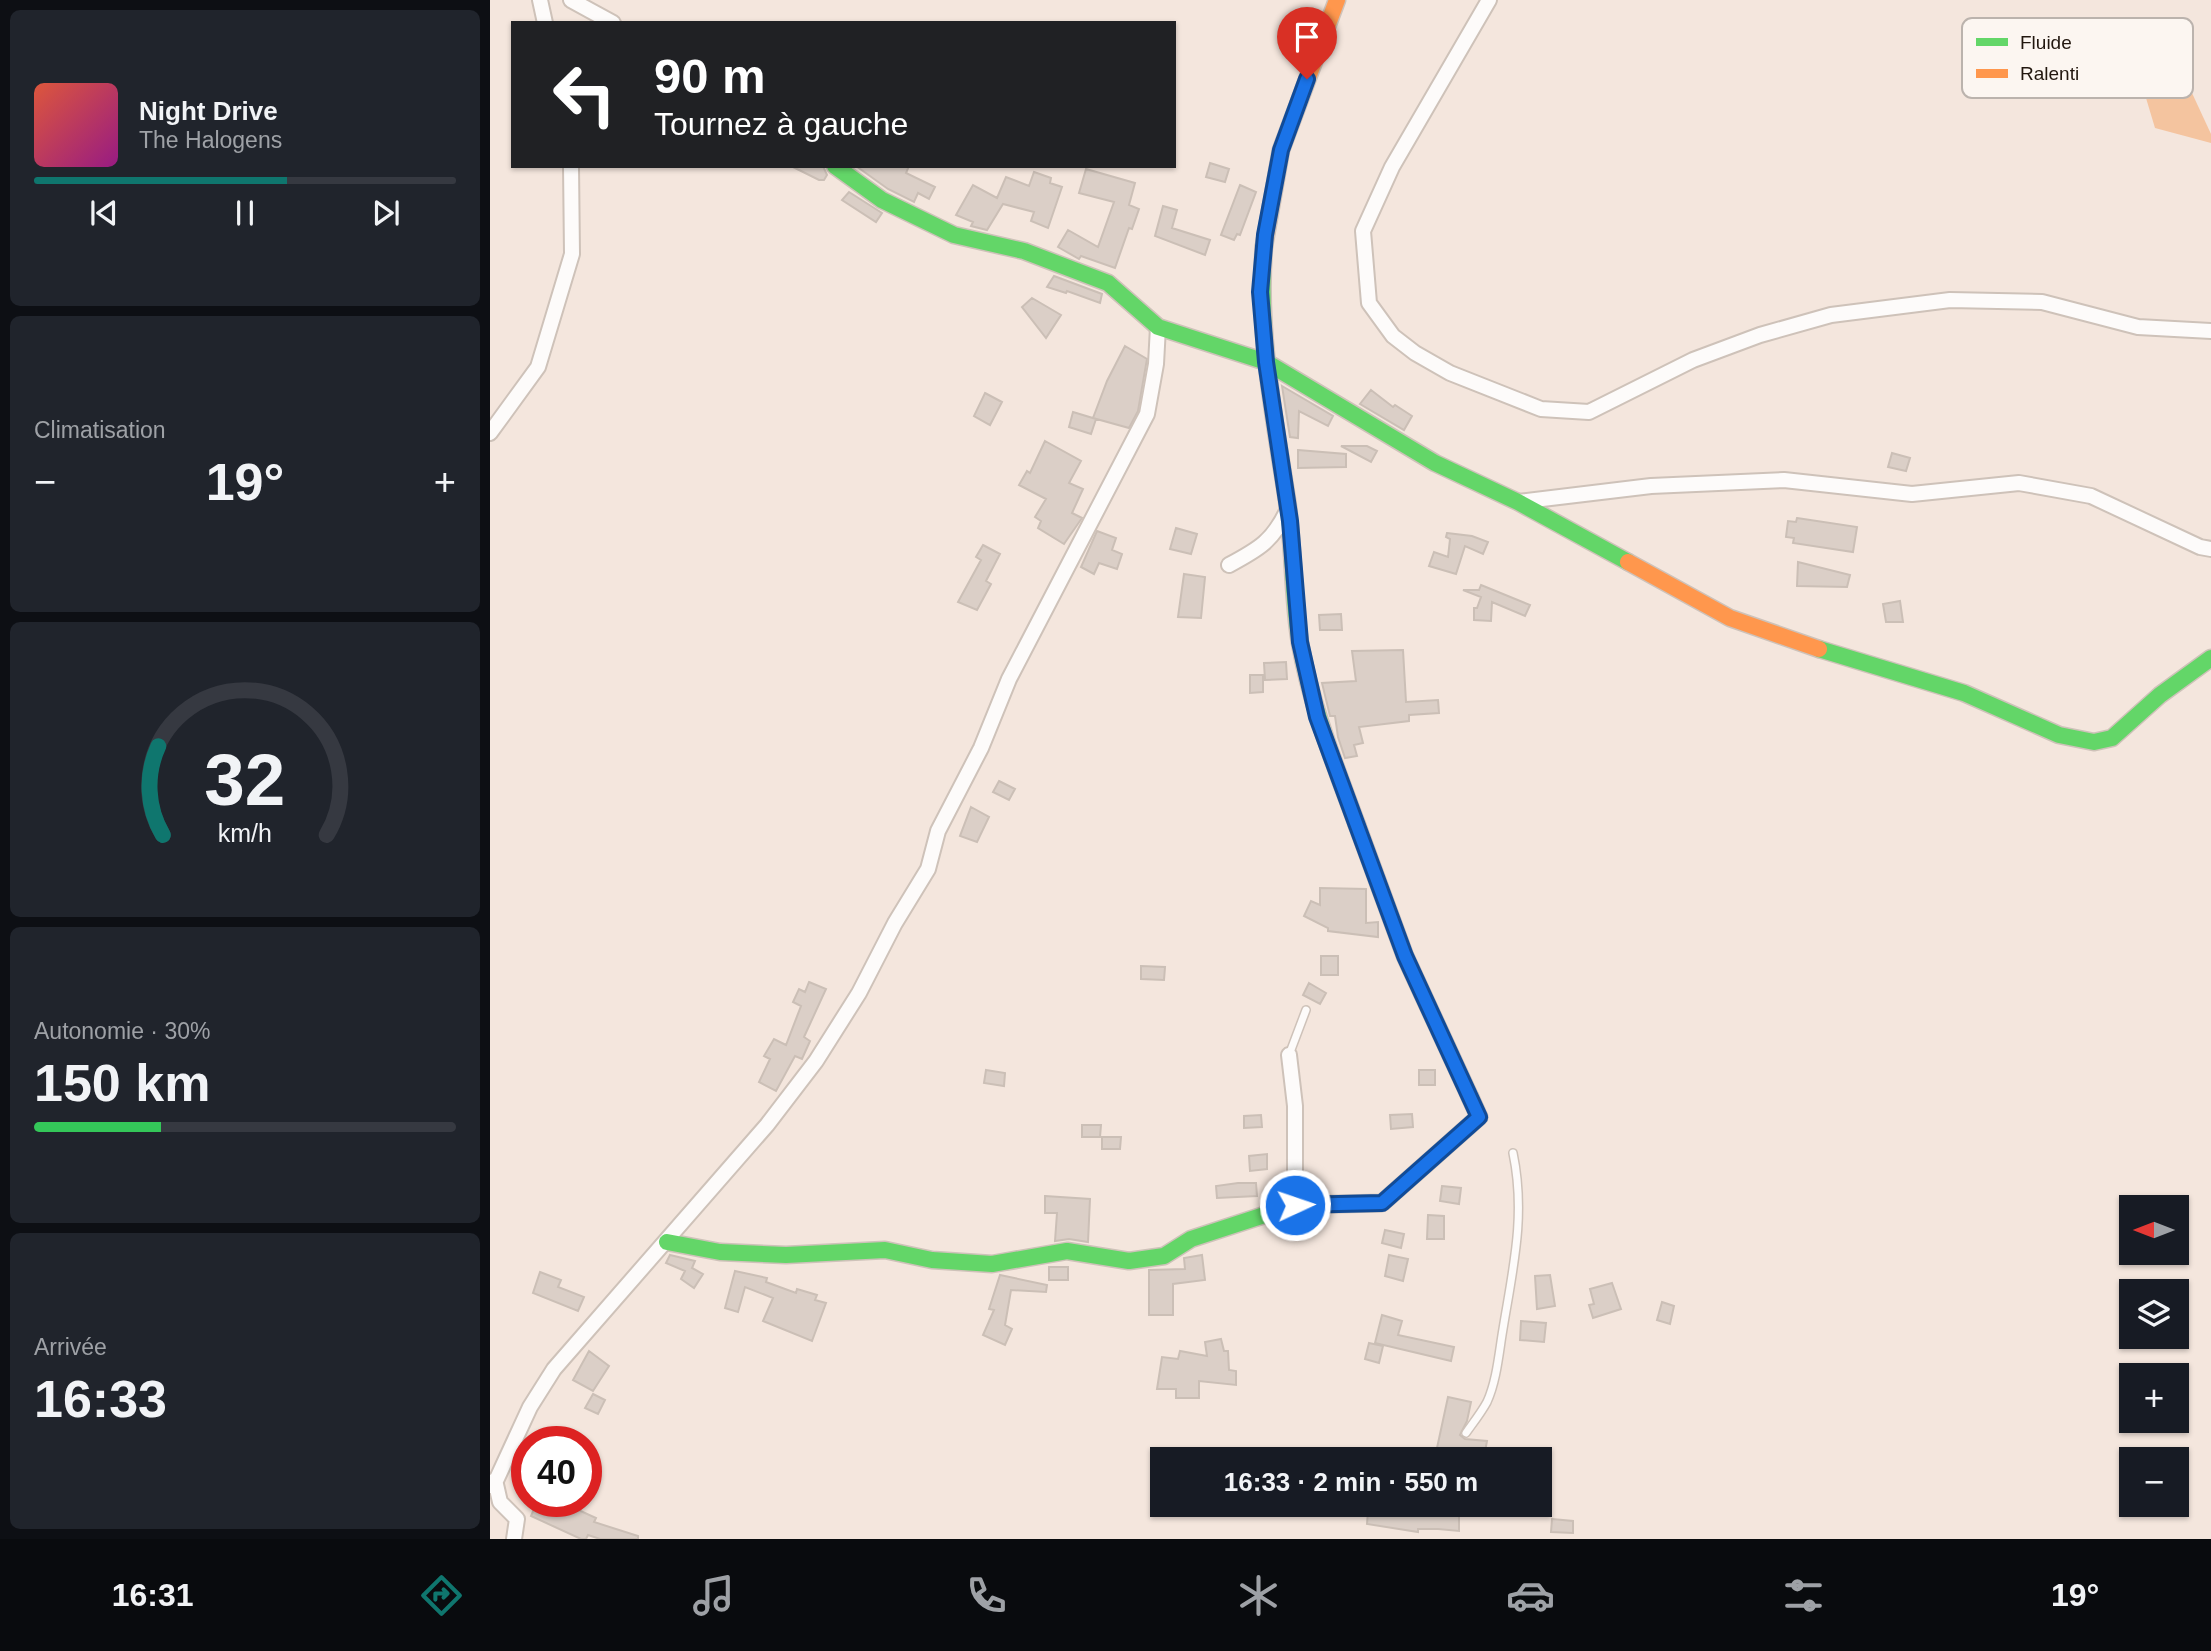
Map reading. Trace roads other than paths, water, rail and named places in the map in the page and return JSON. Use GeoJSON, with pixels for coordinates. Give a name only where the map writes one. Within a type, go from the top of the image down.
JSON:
{"type":"FeatureCollection","features":[{"type":"Feature","properties":{"kind":"street"},"geometry":{"type":"LineString","coordinates":[[540,0],[545,21]]}},
{"type":"Feature","properties":{"kind":"street"},"geometry":{"type":"LineString","coordinates":[[571,0],[608,21]]}},
{"type":"Feature","properties":{"kind":"street"},"geometry":{"type":"LineString","coordinates":[[667,1242],[720,1252],[786,1255],[885,1250],[932,1260],[992,1264],[1067,1251],[1129,1261],[1164,1256],[1191,1239],[1295,1205],[1382,1203],[1479,1117],[1405,956],[1317,717],[1300,642],[1288,509],[1266,362],[1260,292],[1265,235],[1281,150],[1337,0]]}},
{"type":"Feature","properties":{"kind":"street"},"geometry":{"type":"LineString","coordinates":[[1489,0],[1392,167],[1363,231],[1369,303],[1393,336],[1415,354],[1450,373],[1541,409],[1589,412],[1693,360],[1760,335],[1831,316],[1939,301],[2042,302],[2138,327],[2211,331]]}},
{"type":"Feature","properties":{"kind":"street"},"geometry":{"type":"LineString","coordinates":[[490,433],[538,368],[572,254],[571,168]]}},
{"type":"Feature","properties":{"kind":"street"},"geometry":{"type":"LineString","coordinates":[[838,168],[882,200],[954,235],[1024,251],[1108,282],[1158,327],[1266,362],[1435,463],[1518,502],[1730,618],[1830,653],[1964,693],[2059,735],[2094,742],[2112,738],[2160,695],[2211,658]]}},
{"type":"Feature","properties":{"kind":"street"},"geometry":{"type":"LineString","coordinates":[[514,1539],[517,1519],[500,1502],[493,1483],[530,1407],[554,1368],[767,1125],[816,1061],[859,993],[895,923],[928,869],[938,831],[981,748],[1009,679],[1147,414],[1156,365],[1158,327]]}},
{"type":"Feature","properties":{"kind":"street"},"geometry":{"type":"LineString","coordinates":[[1518,502],[1651,486],[1784,480],[1912,494],[2019,483],[2091,496],[2200,547],[2211,549]]}},
{"type":"Feature","properties":{"kind":"street"},"geometry":{"type":"LineString","coordinates":[[1229,565],[1256,551],[1271,538],[1277,532],[1288,509]]}},
{"type":"Feature","properties":{"kind":"street"},"geometry":{"type":"LineString","coordinates":[[1289,1055],[1295,1106],[1295,1205]]}},
{"type":"Feature","properties":{"kind":"lane"},"geometry":{"type":"LineString","coordinates":[[1289,1055],[1306,1010]]}},
{"type":"Feature","properties":{"kind":"lane"},"geometry":{"type":"LineString","coordinates":[[1466,1433],[1487,1401],[1496,1368],[1520,1226],[1519,1184],[1513,1153]]}}]}
